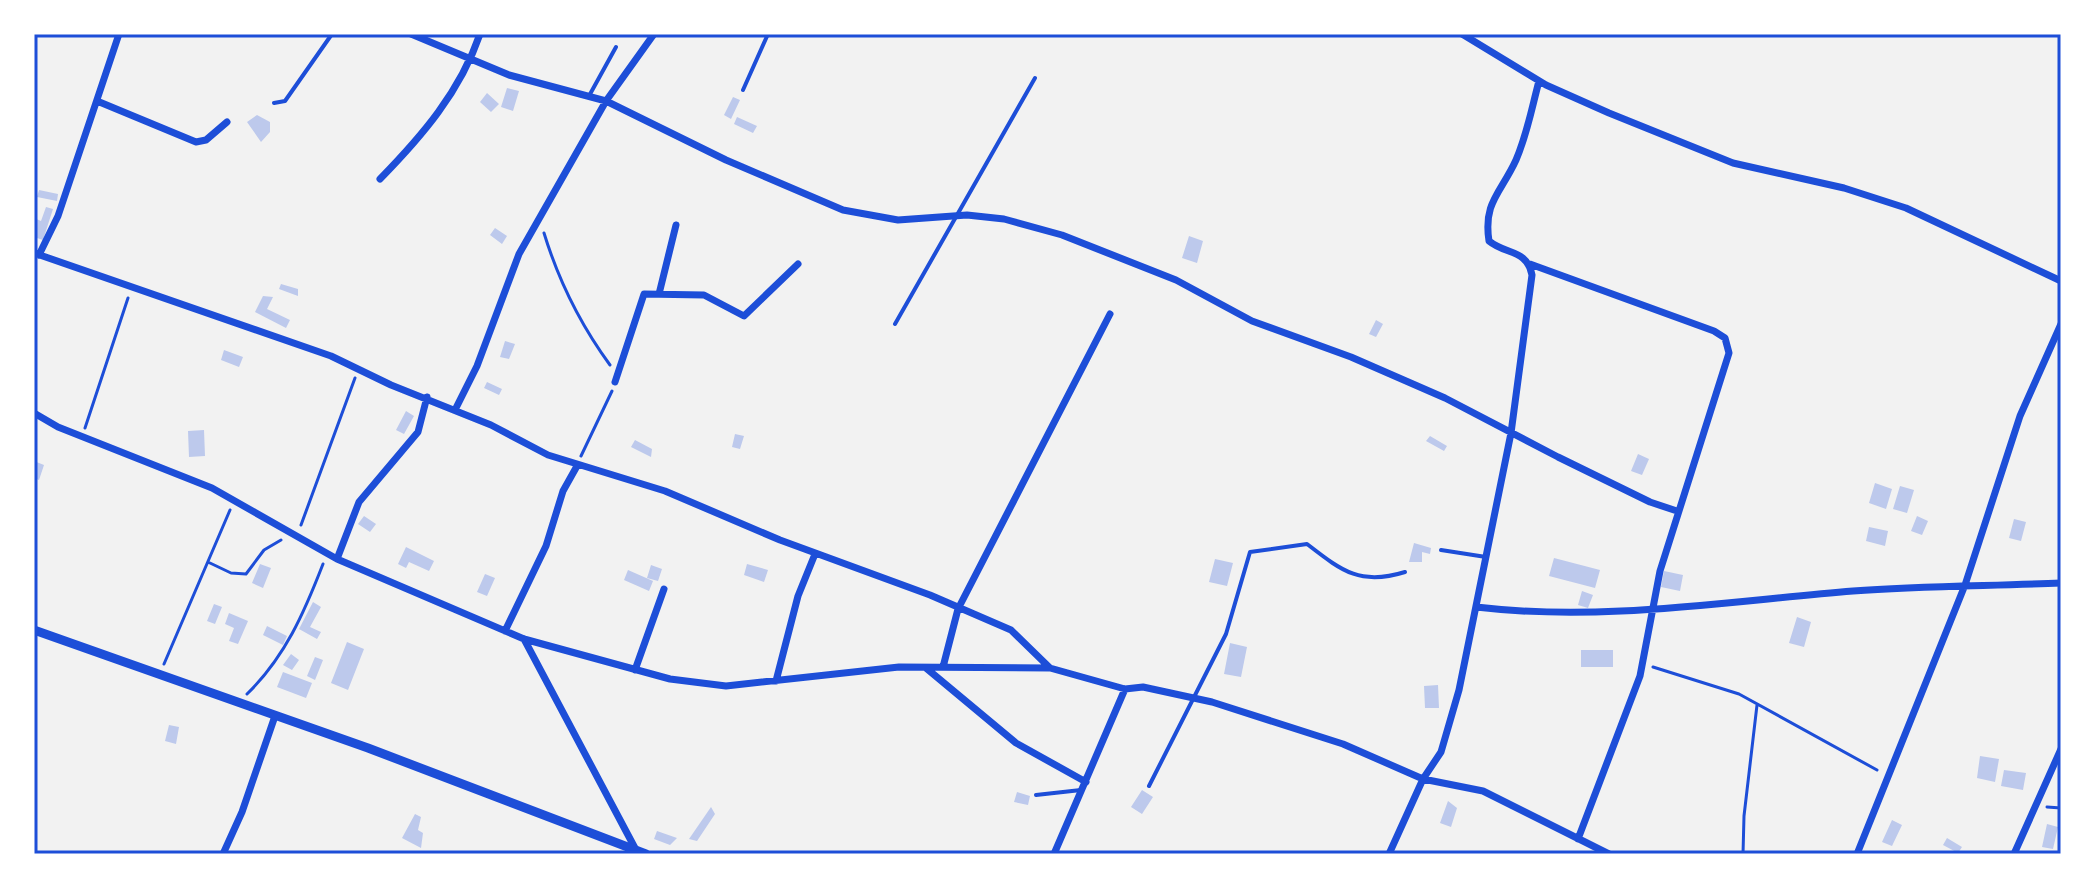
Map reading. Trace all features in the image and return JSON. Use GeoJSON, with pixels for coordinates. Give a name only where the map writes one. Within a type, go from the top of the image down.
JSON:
{"type":"FeatureCollection","features":[{"type":"Feature","properties":{"kind":"street"},"geometry":{"type":"LineString","coordinates":[[119,34],[58,216],[37,254],[312,348],[577,466],[665,491],[815,554],[930,595],[1011,630],[1050,668]]}},
{"type":"Feature","properties":{"kind":"street"},"geometry":{"type":"LineString","coordinates":[[411,34],[471,61],[533,83],[606,101],[726,160],[843,210],[898,220],[956,216],[1004,219],[1062,235],[1176,280],[1252,321],[1351,357],[1445,398],[1650,502],[1677,511]]}},
{"type":"Feature","properties":{"kind":"street"},"geometry":{"type":"LineString","coordinates":[[380,179],[426,133],[471,61],[480,34]]}},
{"type":"Feature","properties":{"kind":"street"},"geometry":{"type":"LineString","coordinates":[[455,410],[477,366],[519,254],[606,101],[654,34]]}},
{"type":"Feature","properties":{"kind":"street"},"geometry":{"type":"LineString","coordinates":[[1462,34],[1539,81],[1733,163],[1844,188],[1906,208],[2061,281]]}},
{"type":"Feature","properties":{"kind":"street"},"geometry":{"type":"LineString","coordinates":[[1539,81],[1516,159],[1490,202],[1486,223],[1489,241],[1522,255],[1530,264],[1689,325],[1714,331],[1725,338],[1729,353],[1677,511],[1628,713],[1578,839]]}},
{"type":"Feature","properties":{"kind":"street"},"geometry":{"type":"LineString","coordinates":[[97,101],[196,142],[206,140],[227,122]]}},
{"type":"Feature","properties":{"kind":"street"},"geometry":{"type":"LineString","coordinates":[[659,294],[676,225]]}},
{"type":"Feature","properties":{"kind":"street"},"geometry":{"type":"LineString","coordinates":[[615,382],[644,294],[704,295],[744,316],[798,264]]}},
{"type":"Feature","properties":{"kind":"street"},"geometry":{"type":"LineString","coordinates":[[1389,854],[1423,779],[1441,752],[1476,607],[1511,433],[1532,275],[1530,264]]}},
{"type":"Feature","properties":{"kind":"street"},"geometry":{"type":"LineString","coordinates":[[943,667],[958,609],[1110,314]]}},
{"type":"Feature","properties":{"kind":"street"},"geometry":{"type":"LineString","coordinates":[[1857,854],[1965,585],[2020,416],[2061,324]]}},
{"type":"Feature","properties":{"kind":"street"},"geometry":{"type":"LineString","coordinates":[[337,559],[359,502],[418,432],[427,397]]}},
{"type":"Feature","properties":{"kind":"street"},"geometry":{"type":"LineString","coordinates":[[34,413],[82,437],[212,488],[337,559],[524,639],[635,670],[697,684],[726,686],[925,667],[1050,668],[1125,689],[1143,687],[1193,698],[1343,744],[1423,779],[1483,791],[1609,854]]}},
{"type":"Feature","properties":{"kind":"street"},"geometry":{"type":"LineString","coordinates":[[505,631],[543,553],[563,491],[577,466]]}},
{"type":"Feature","properties":{"kind":"street"},"geometry":{"type":"LineString","coordinates":[[776,681],[798,596],[815,554]]}},
{"type":"Feature","properties":{"kind":"street"},"geometry":{"type":"LineString","coordinates":[[1476,607],[1576,613],[1630,612],[1965,585],[2061,583]]}},
{"type":"Feature","properties":{"kind":"street"},"geometry":{"type":"LineString","coordinates":[[635,670],[664,589]]}},
{"type":"Feature","properties":{"kind":"street"},"geometry":{"type":"LineString","coordinates":[[34,630],[447,777],[641,852]]}},
{"type":"Feature","properties":{"kind":"street"},"geometry":{"type":"LineString","coordinates":[[524,639],[641,852]]}},
{"type":"Feature","properties":{"kind":"street"},"geometry":{"type":"LineString","coordinates":[[925,667],[1016,743],[1085,786]]}},
{"type":"Feature","properties":{"kind":"street"},"geometry":{"type":"LineString","coordinates":[[1054,854],[1125,689]]}},
{"type":"Feature","properties":{"kind":"street"},"geometry":{"type":"LineString","coordinates":[[223,854],[242,812],[275,716]]}},
{"type":"Feature","properties":{"kind":"street"},"geometry":{"type":"LineString","coordinates":[[2014,854],[2061,749]]}},
{"type":"Feature","properties":{"kind":"lane"},"geometry":{"type":"LineString","coordinates":[[274,103],[285,101],[332,34]]}},
{"type":"Feature","properties":{"kind":"lane"},"geometry":{"type":"LineString","coordinates":[[743,90],[768,34]]}},
{"type":"Feature","properties":{"kind":"lane"},"geometry":{"type":"LineString","coordinates":[[589,96],[616,47]]}},
{"type":"Feature","properties":{"kind":"lane"},"geometry":{"type":"LineString","coordinates":[[895,324],[1035,78]]}},
{"type":"Feature","properties":{"kind":"lane"},"geometry":{"type":"LineString","coordinates":[[1149,786],[1226,634],[1250,552],[1307,544],[1343,572],[1384,579],[1405,572]]}},
{"type":"Feature","properties":{"kind":"lane"},"geometry":{"type":"LineString","coordinates":[[1441,550],[1486,557]]}},
{"type":"Feature","properties":{"kind":"lane"},"geometry":{"type":"LineString","coordinates":[[1036,795],[1085,786]]}},
{"type":"Feature","properties":{"kind":"path"},"geometry":{"type":"LineString","coordinates":[[540,218],[569,299],[613,370],[615,382],[589,433],[577,466]]}},
{"type":"Feature","properties":{"kind":"path"},"geometry":{"type":"LineString","coordinates":[[82,437],[132,287]]}},
{"type":"Feature","properties":{"kind":"path"},"geometry":{"type":"LineString","coordinates":[[209,563],[231,573],[246,574],[264,550],[290,537],[300,537],[357,370]]}},
{"type":"Feature","properties":{"kind":"path"},"geometry":{"type":"LineString","coordinates":[[159,674],[234,503]]}},
{"type":"Feature","properties":{"kind":"path"},"geometry":{"type":"LineString","coordinates":[[238,704],[266,676],[290,641],[328,553]]}},
{"type":"Feature","properties":{"kind":"path"},"geometry":{"type":"LineString","coordinates":[[1642,663],[1719,686],[1888,776]]}},
{"type":"Feature","properties":{"kind":"path"},"geometry":{"type":"LineString","coordinates":[[1743,854],[1744,816],[1757,705]]}},
{"type":"Feature","properties":{"kind":"building"},"geometry":{"type":"Polygon","coordinates":[[[507,88],[519,91],[513,111],[501,107],[507,88]]]}},
{"type":"Feature","properties":{"kind":"building"},"geometry":{"type":"Polygon","coordinates":[[[487,93],[499,104],[491,112],[480,102],[487,93]]]}},
{"type":"Feature","properties":{"kind":"building"},"geometry":{"type":"Polygon","coordinates":[[[733,97],[740,100],[731,119],[724,115],[733,97]]]}},
{"type":"Feature","properties":{"kind":"building"},"geometry":{"type":"Polygon","coordinates":[[[257,115],[270,122],[270,132],[261,142],[247,122],[257,115]]]}},
{"type":"Feature","properties":{"kind":"building"},"geometry":{"type":"Polygon","coordinates":[[[737,117],[757,126],[753,133],[734,124],[737,117]]]}},
{"type":"Feature","properties":{"kind":"building"},"geometry":{"type":"Polygon","coordinates":[[[39,190],[58,194],[57,201],[37,197],[39,190]]]}},
{"type":"Feature","properties":{"kind":"building"},"geometry":{"type":"Polygon","coordinates":[[[46,207],[53,209],[43,240],[34,237],[34,218],[41,221],[46,207]]]}},
{"type":"Feature","properties":{"kind":"building"},"geometry":{"type":"Polygon","coordinates":[[[495,228],[507,236],[502,244],[490,235],[495,228]]]}},
{"type":"Feature","properties":{"kind":"building"},"geometry":{"type":"Polygon","coordinates":[[[1189,236],[1203,241],[1197,263],[1182,258],[1189,236]]]}},
{"type":"Feature","properties":{"kind":"building"},"geometry":{"type":"Polygon","coordinates":[[[281,284],[298,289],[298,296],[279,289],[281,284]]]}},
{"type":"Feature","properties":{"kind":"building"},"geometry":{"type":"Polygon","coordinates":[[[263,296],[273,297],[267,309],[290,320],[286,328],[255,312],[263,296]]]}},
{"type":"Feature","properties":{"kind":"building"},"geometry":{"type":"Polygon","coordinates":[[[1376,320],[1383,324],[1376,337],[1369,334],[1376,320]]]}},
{"type":"Feature","properties":{"kind":"building"},"geometry":{"type":"Polygon","coordinates":[[[505,341],[515,344],[509,359],[500,357],[505,341]]]}},
{"type":"Feature","properties":{"kind":"building"},"geometry":{"type":"Polygon","coordinates":[[[224,350],[243,357],[239,367],[221,360],[224,350]]]}},
{"type":"Feature","properties":{"kind":"building"},"geometry":{"type":"Polygon","coordinates":[[[487,382],[502,389],[499,395],[484,388],[487,382]]]}},
{"type":"Feature","properties":{"kind":"building"},"geometry":{"type":"Polygon","coordinates":[[[406,411],[414,416],[404,434],[396,430],[406,411]]]}},
{"type":"Feature","properties":{"kind":"building"},"geometry":{"type":"Polygon","coordinates":[[[204,430],[205,456],[189,457],[188,431],[204,430]]]}},
{"type":"Feature","properties":{"kind":"building"},"geometry":{"type":"Polygon","coordinates":[[[735,434],[744,436],[740,449],[732,447],[735,434]]]}},
{"type":"Feature","properties":{"kind":"building"},"geometry":{"type":"Polygon","coordinates":[[[1430,436],[1447,446],[1444,451],[1426,441],[1430,436]]]}},
{"type":"Feature","properties":{"kind":"building"},"geometry":{"type":"Polygon","coordinates":[[[635,440],[652,449],[651,457],[631,447],[635,440]]]}},
{"type":"Feature","properties":{"kind":"building"},"geometry":{"type":"Polygon","coordinates":[[[1638,454],[1649,459],[1642,475],[1631,471],[1638,454]]]}},
{"type":"Feature","properties":{"kind":"building"},"geometry":{"type":"Polygon","coordinates":[[[34,461],[44,465],[39,480],[34,478],[34,461]]]}},
{"type":"Feature","properties":{"kind":"building"},"geometry":{"type":"Polygon","coordinates":[[[1875,483],[1892,489],[1886,509],[1869,503],[1875,483]]]}},
{"type":"Feature","properties":{"kind":"building"},"geometry":{"type":"Polygon","coordinates":[[[1900,486],[1914,490],[1907,513],[1893,509],[1900,486]]]}},
{"type":"Feature","properties":{"kind":"building"},"geometry":{"type":"Polygon","coordinates":[[[364,516],[376,524],[370,532],[358,524],[364,516]]]}},
{"type":"Feature","properties":{"kind":"building"},"geometry":{"type":"Polygon","coordinates":[[[1917,516],[1928,521],[1922,535],[1911,531],[1917,516]]]}},
{"type":"Feature","properties":{"kind":"building"},"geometry":{"type":"Polygon","coordinates":[[[2014,519],[2026,522],[2021,541],[2009,538],[2014,519]]]}},
{"type":"Feature","properties":{"kind":"building"},"geometry":{"type":"Polygon","coordinates":[[[1869,527],[1888,531],[1885,546],[1866,541],[1869,527]]]}},
{"type":"Feature","properties":{"kind":"building"},"geometry":{"type":"Polygon","coordinates":[[[1414,543],[1431,548],[1430,554],[1422,552],[1422,562],[1409,562],[1414,543]]]}},
{"type":"Feature","properties":{"kind":"building"},"geometry":{"type":"Polygon","coordinates":[[[406,547],[434,561],[429,571],[409,562],[406,568],[398,564],[406,547]]]}},
{"type":"Feature","properties":{"kind":"building"},"geometry":{"type":"Polygon","coordinates":[[[1554,558],[1600,570],[1595,588],[1549,576],[1554,558]]]}},
{"type":"Feature","properties":{"kind":"building"},"geometry":{"type":"Polygon","coordinates":[[[1215,559],[1233,563],[1227,586],[1209,582],[1215,559]]]}},
{"type":"Feature","properties":{"kind":"building"},"geometry":{"type":"Polygon","coordinates":[[[260,564],[271,568],[263,588],[252,583],[260,564]]]}},
{"type":"Feature","properties":{"kind":"building"},"geometry":{"type":"Polygon","coordinates":[[[747,564],[768,570],[764,582],[744,575],[747,564]]]}},
{"type":"Feature","properties":{"kind":"building"},"geometry":{"type":"Polygon","coordinates":[[[651,565],[662,569],[658,581],[647,578],[651,565]]]}},
{"type":"Feature","properties":{"kind":"building"},"geometry":{"type":"Polygon","coordinates":[[[628,570],[653,581],[649,591],[624,580],[628,570]]]}},
{"type":"Feature","properties":{"kind":"building"},"geometry":{"type":"Polygon","coordinates":[[[1664,571],[1683,575],[1680,591],[1661,587],[1664,571]]]}},
{"type":"Feature","properties":{"kind":"building"},"geometry":{"type":"Polygon","coordinates":[[[485,574],[495,578],[487,596],[477,592],[485,574]]]}},
{"type":"Feature","properties":{"kind":"building"},"geometry":{"type":"Polygon","coordinates":[[[1582,591],[1593,595],[1588,608],[1578,605],[1582,591]]]}},
{"type":"Feature","properties":{"kind":"building"},"geometry":{"type":"Polygon","coordinates":[[[313,602],[321,607],[310,627],[321,632],[317,639],[299,629],[313,602]]]}},
{"type":"Feature","properties":{"kind":"building"},"geometry":{"type":"Polygon","coordinates":[[[214,604],[222,607],[215,624],[207,621],[214,604]]]}},
{"type":"Feature","properties":{"kind":"building"},"geometry":{"type":"Polygon","coordinates":[[[229,613],[248,621],[238,644],[229,641],[234,628],[225,624],[229,613]]]}},
{"type":"Feature","properties":{"kind":"building"},"geometry":{"type":"Polygon","coordinates":[[[1797,617],[1811,622],[1804,647],[1789,643],[1797,617]]]}},
{"type":"Feature","properties":{"kind":"building"},"geometry":{"type":"Polygon","coordinates":[[[267,626],[287,636],[283,645],[263,635],[267,626]]]}},
{"type":"Feature","properties":{"kind":"building"},"geometry":{"type":"Polygon","coordinates":[[[347,642],[364,649],[348,690],[331,683],[347,642]]]}},
{"type":"Feature","properties":{"kind":"building"},"geometry":{"type":"Polygon","coordinates":[[[1230,643],[1247,647],[1241,677],[1224,674],[1230,643]]]}},
{"type":"Feature","properties":{"kind":"building"},"geometry":{"type":"Polygon","coordinates":[[[1581,650],[1613,650],[1613,667],[1581,667],[1581,650]]]}},
{"type":"Feature","properties":{"kind":"building"},"geometry":{"type":"Polygon","coordinates":[[[291,654],[299,660],[292,670],[283,665],[291,654]]]}},
{"type":"Feature","properties":{"kind":"building"},"geometry":{"type":"Polygon","coordinates":[[[315,657],[323,660],[315,680],[307,676],[315,657]]]}},
{"type":"Feature","properties":{"kind":"building"},"geometry":{"type":"Polygon","coordinates":[[[283,672],[312,683],[306,698],[277,687],[283,672]]]}},
{"type":"Feature","properties":{"kind":"building"},"geometry":{"type":"Polygon","coordinates":[[[1438,685],[1439,708],[1425,708],[1424,686],[1438,685]]]}},
{"type":"Feature","properties":{"kind":"building"},"geometry":{"type":"Polygon","coordinates":[[[169,725],[179,727],[176,744],[165,741],[169,725]]]}},
{"type":"Feature","properties":{"kind":"building"},"geometry":{"type":"Polygon","coordinates":[[[1980,756],[1999,759],[1995,782],[1977,778],[1980,756]]]}},
{"type":"Feature","properties":{"kind":"building"},"geometry":{"type":"Polygon","coordinates":[[[2004,770],[2026,773],[2023,790],[2001,786],[2004,770]]]}},
{"type":"Feature","properties":{"kind":"building"},"geometry":{"type":"Polygon","coordinates":[[[1142,790],[1153,797],[1142,814],[1131,807],[1142,790]]]}},
{"type":"Feature","properties":{"kind":"building"},"geometry":{"type":"Polygon","coordinates":[[[1017,792],[1030,796],[1028,805],[1014,802],[1017,792]]]}},
{"type":"Feature","properties":{"kind":"building"},"geometry":{"type":"Polygon","coordinates":[[[1448,801],[1457,808],[1451,827],[1440,823],[1448,801]]]}},
{"type":"Feature","properties":{"kind":"building"},"geometry":{"type":"Polygon","coordinates":[[[711,807],[715,814],[697,841],[689,839],[711,807]]]}},
{"type":"Feature","properties":{"kind":"building"},"geometry":{"type":"Polygon","coordinates":[[[415,814],[421,817],[418,830],[423,833],[421,848],[402,838],[415,814]]]}},
{"type":"Feature","properties":{"kind":"building"},"geometry":{"type":"Polygon","coordinates":[[[1892,820],[1902,825],[1892,846],[1882,842],[1892,820]]]}},
{"type":"Feature","properties":{"kind":"building"},"geometry":{"type":"Polygon","coordinates":[[[2047,824],[2058,827],[2053,849],[2042,847],[2047,824]]]}},
{"type":"Feature","properties":{"kind":"building"},"geometry":{"type":"Polygon","coordinates":[[[657,831],[677,838],[670,845],[654,839],[657,831]]]}},
{"type":"Feature","properties":{"kind":"building"},"geometry":{"type":"Polygon","coordinates":[[[1947,838],[1962,847],[1958,853],[1943,845],[1947,838]]]}}]}
